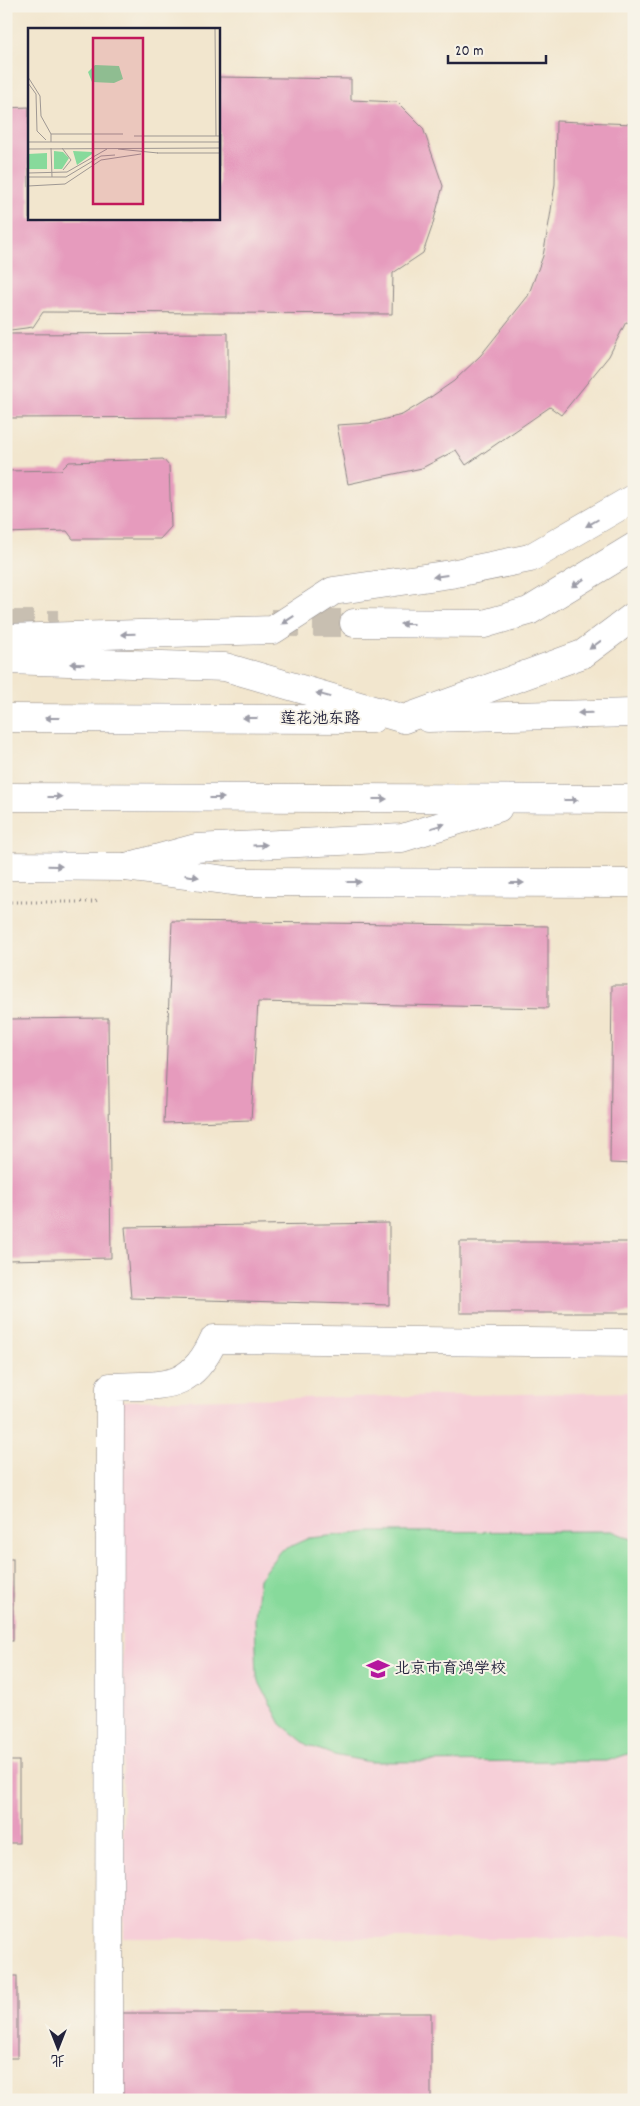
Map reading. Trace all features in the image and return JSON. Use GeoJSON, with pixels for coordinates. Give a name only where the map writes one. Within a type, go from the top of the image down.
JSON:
{"type":"FeatureCollection","features":[{"type":"Feature","properties":{"kind":"main road"},"geometry":{"type":"LineString","coordinates":[[6,638],[273,630],[333,591],[451,574],[530,558],[634,498]]}},
{"type":"Feature","properties":{"kind":"main road"},"geometry":{"type":"LineString","coordinates":[[354,623],[484,624],[529,611],[634,547]]}},
{"type":"Feature","properties":{"kind":"main road"},"geometry":{"type":"LineString","coordinates":[[6,660],[225,667],[404,719],[583,654],[634,616]]}},
{"type":"Feature","properties":{"kind":"main road","name":"莲花池东路"},"geometry":{"type":"LineString","coordinates":[[6,718],[404,719],[634,713]]}},
{"type":"Feature","properties":{"kind":"main road"},"geometry":{"type":"LineString","coordinates":[[6,797],[634,799]]}},
{"type":"Feature","properties":{"kind":"main road"},"geometry":{"type":"LineString","coordinates":[[126,867],[196,848],[402,838],[522,800]]}},
{"type":"Feature","properties":{"kind":"main road"},"geometry":{"type":"LineString","coordinates":[[6,866],[126,867],[240,882],[634,883]]}},
{"type":"Feature","properties":{"kind":"main road"},"geometry":{"type":"LineString","coordinates":[[109,2100],[110,1387],[171,1383],[186,1378],[206,1357],[214,1340],[634,1343]]}},
{"type":"Feature","properties":{"kind":"shaded area","name":"北京市育鸿学校"},"geometry":{"type":"Polygon","coordinates":[[[634,1392],[634,1938],[124,1938],[120,1401],[634,1392]]]}},
{"type":"Feature","properties":{"kind":"green space"},"geometry":{"type":"Polygon","coordinates":[[[612,1531],[634,1540],[634,1752],[607,1761],[370,1762],[334,1755],[307,1745],[281,1724],[257,1678],[255,1618],[259,1579],[280,1551],[309,1538],[369,1532],[612,1531]]]}},
{"type":"Feature","properties":{"kind":"building"},"geometry":{"type":"Polygon","coordinates":[[[220,77],[351,79],[351,100],[397,102],[423,128],[443,186],[423,253],[393,273],[392,314],[43,312],[33,327],[11,330],[6,326],[6,108],[28,107],[28,220],[220,220],[220,77]]]}},
{"type":"Feature","properties":{"kind":"building"},"geometry":{"type":"Polygon","coordinates":[[[556,121],[634,124],[634,324],[626,322],[609,356],[561,415],[550,407],[466,465],[456,450],[422,468],[348,484],[337,425],[369,423],[402,415],[428,399],[454,381],[481,355],[528,296],[543,256],[550,217],[555,184],[556,121]]]}},
{"type":"Feature","properties":{"kind":"building"},"geometry":{"type":"Polygon","coordinates":[[[228,333],[228,417],[6,418],[6,334],[228,333]]]}},
{"type":"Feature","properties":{"kind":"building"},"geometry":{"type":"Polygon","coordinates":[[[163,459],[169,466],[171,527],[160,539],[73,539],[67,531],[6,533],[6,471],[61,470],[69,462],[163,459]]]}},
{"type":"Feature","properties":{"kind":"building"},"geometry":{"type":"Polygon","coordinates":[[[172,921],[548,926],[548,1008],[258,1002],[251,1120],[164,1123],[172,921]]]}},
{"type":"Feature","properties":{"kind":"building"},"geometry":{"type":"Polygon","coordinates":[[[612,985],[634,985],[634,1164],[610,1163],[612,985]]]}},
{"type":"Feature","properties":{"kind":"building"},"geometry":{"type":"Polygon","coordinates":[[[108,1018],[111,1258],[6,1260],[6,1019],[108,1018]]]}},
{"type":"Feature","properties":{"kind":"building"},"geometry":{"type":"Polygon","coordinates":[[[389,1223],[389,1305],[131,1298],[125,1227],[389,1223]]]}},
{"type":"Feature","properties":{"kind":"building"},"geometry":{"type":"Polygon","coordinates":[[[460,1242],[634,1242],[634,1313],[460,1313],[460,1242]]]}},
{"type":"Feature","properties":{"kind":"building"},"geometry":{"type":"Polygon","coordinates":[[[6,1559],[13,1559],[13,1641],[6,1641],[6,1559]]]}},
{"type":"Feature","properties":{"kind":"building"},"geometry":{"type":"Polygon","coordinates":[[[6,1761],[19,1761],[19,1843],[6,1843],[6,1761]]]}},
{"type":"Feature","properties":{"kind":"building"},"geometry":{"type":"Polygon","coordinates":[[[6,1976],[17,1976],[17,2058],[6,2058],[6,1976]]]}},
{"type":"Feature","properties":{"kind":"building"},"geometry":{"type":"Polygon","coordinates":[[[115,2013],[431,2013],[431,2100],[115,2100],[115,2013]]]}},
{"type":"Feature","properties":{"kind":"tunnel"},"geometry":{"type":"LineString","coordinates":[[271,623],[354,623]]}},
{"type":"Feature","properties":{"kind":"tunnel"},"geometry":{"type":"LineString","coordinates":[[6,624],[58,624]]}},
{"type":"Feature","properties":{"kind":"place","name":"北京市育鸿学校"},"geometry":{"type":"Point","coordinates":[378,1669]}}]}
